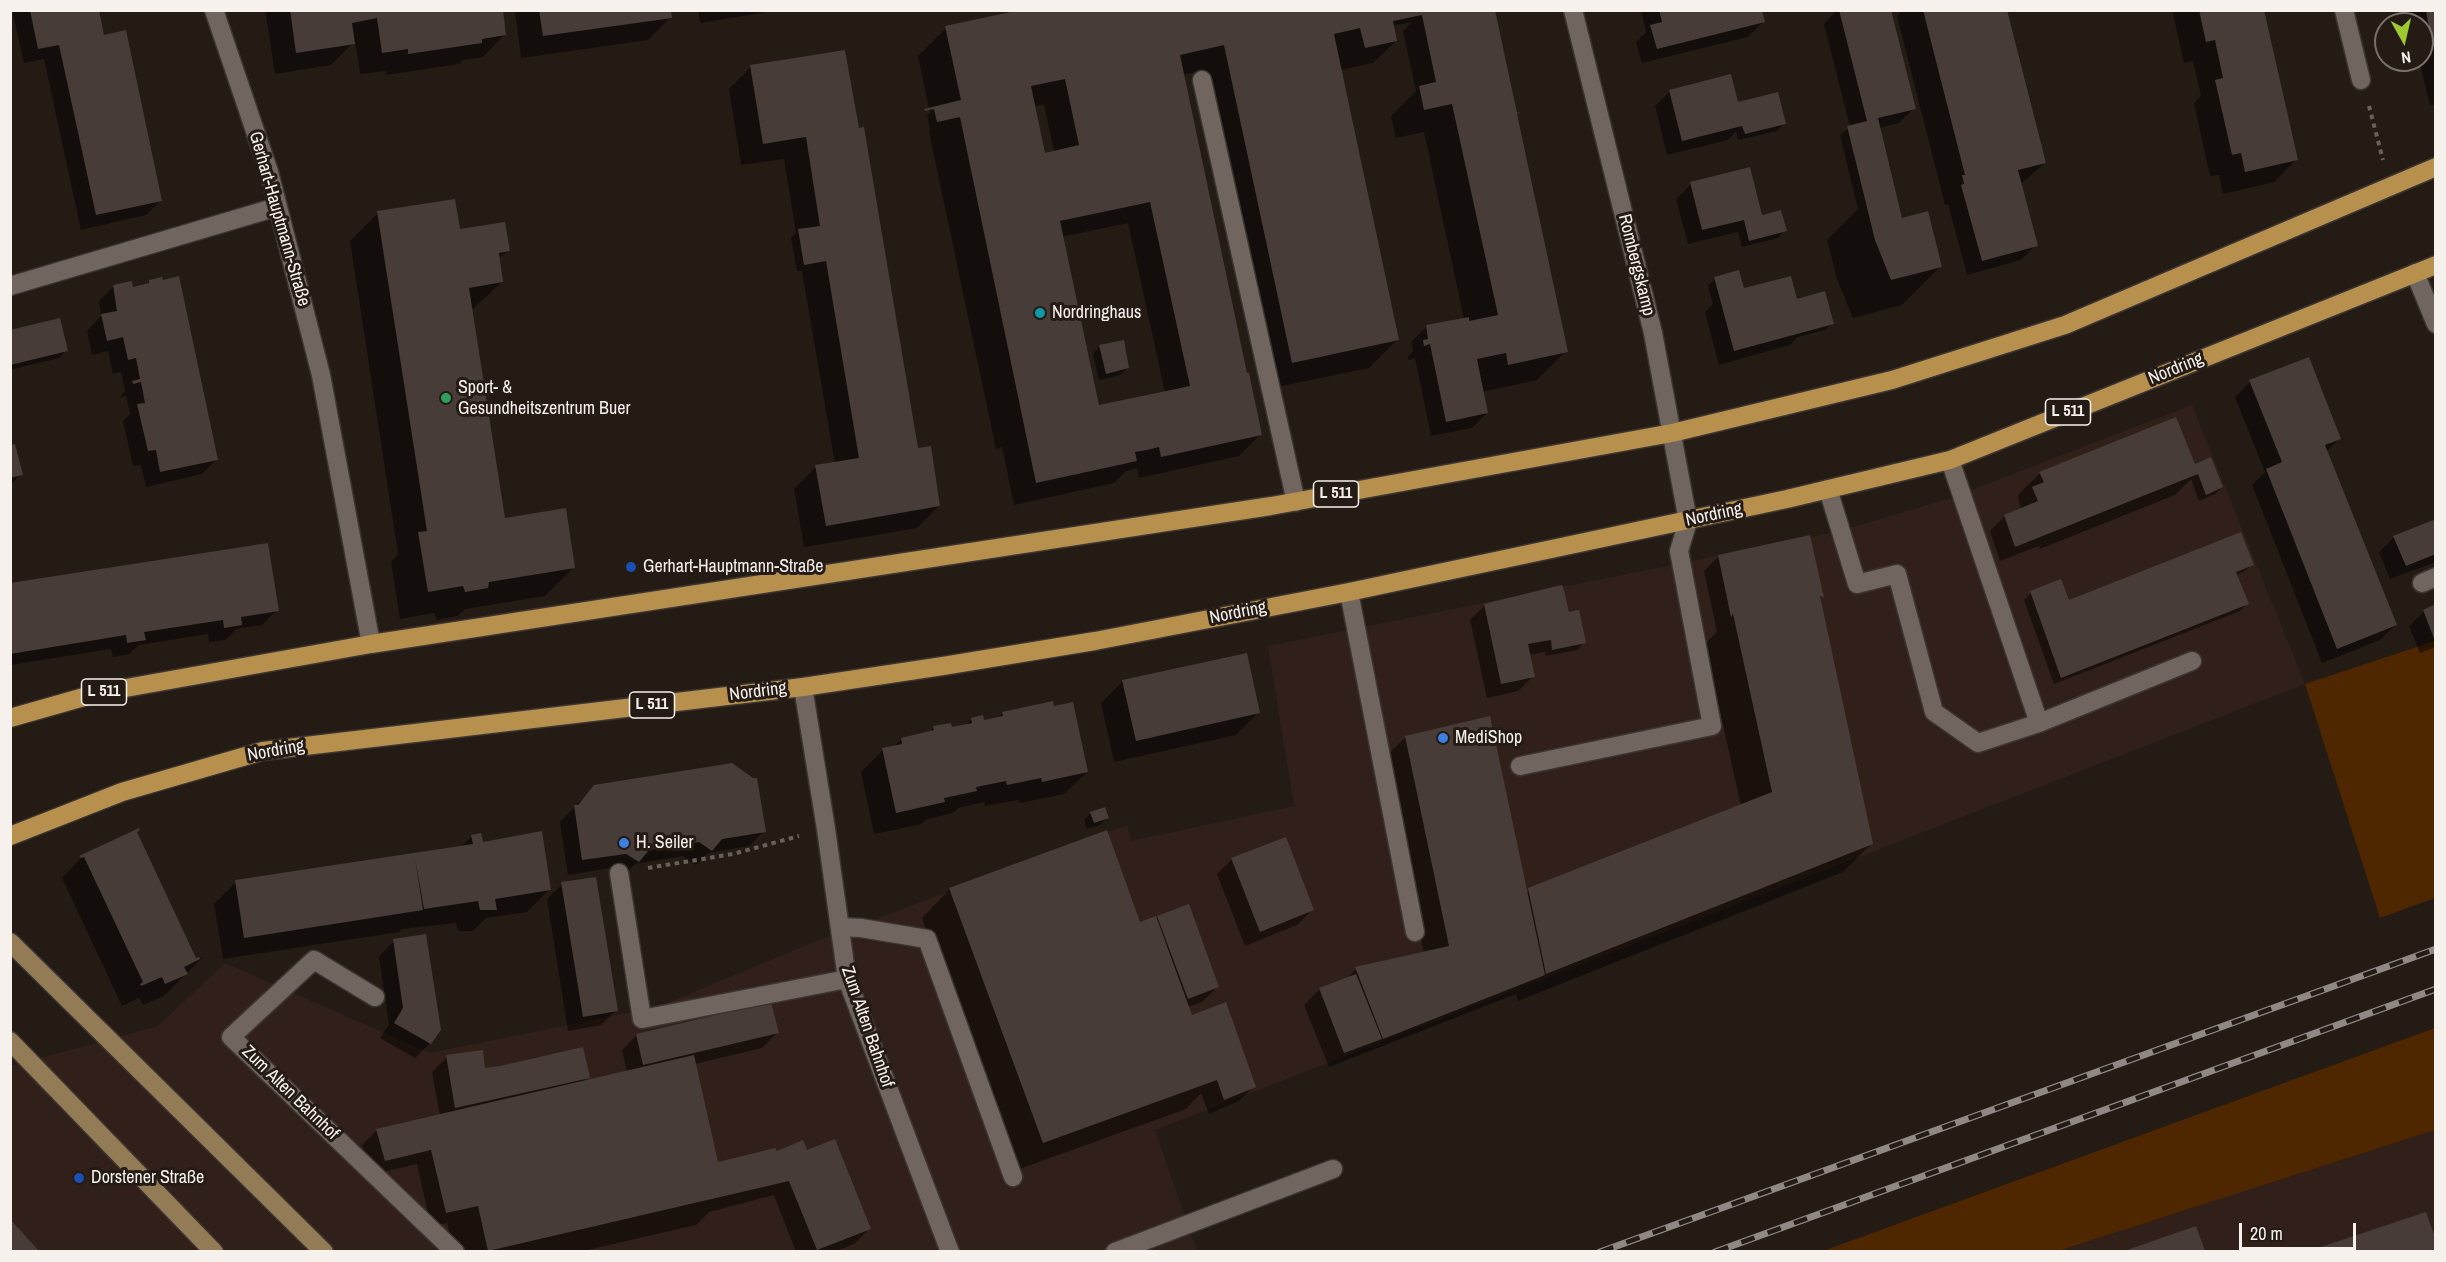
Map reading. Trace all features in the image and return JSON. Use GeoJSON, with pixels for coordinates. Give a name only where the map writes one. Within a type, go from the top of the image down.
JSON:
{"type":"FeatureCollection","features":[{"type":"Feature","properties":{"kind":"main road","name":"L 511"},"geometry":{"type":"LineString","coordinates":[[10,718],[98,693],[371,644],[1296,502],[1672,433],[1892,380],[2065,324],[2436,167]]}},
{"type":"Feature","properties":{"kind":"main road","name":"Nordring"},"geometry":{"type":"LineString","coordinates":[[10,836],[122,792],[263,751],[802,687],[1095,641],[1349,592],[1688,521],[1828,489],[1950,460],[2436,265]]}},
{"type":"Feature","properties":{"kind":"main road"},"geometry":{"type":"LineString","coordinates":[[10,942],[324,1251]]}},
{"type":"Feature","properties":{"kind":"main road"},"geometry":{"type":"LineString","coordinates":[[10,1041],[214,1251]]}},
{"type":"Feature","properties":{"kind":"street","name":"Gerhart-Hauptmann-Straße"},"geometry":{"type":"LineString","coordinates":[[214,10],[269,172],[321,375],[371,644]]}},
{"type":"Feature","properties":{"kind":"street","name":"Rombergskamp"},"geometry":{"type":"LineString","coordinates":[[1573,10],[1653,333],[1688,521]]}},
{"type":"Feature","properties":{"kind":"street"},"geometry":{"type":"LineString","coordinates":[[2344,10],[2361,80]]}},
{"type":"Feature","properties":{"kind":"street"},"geometry":{"type":"LineString","coordinates":[[1202,80],[1296,502]]}},
{"type":"Feature","properties":{"kind":"street"},"geometry":{"type":"LineString","coordinates":[[10,286],[277,207]]}},
{"type":"Feature","properties":{"kind":"street"},"geometry":{"type":"LineString","coordinates":[[2415,273],[2436,324]]}},
{"type":"Feature","properties":{"kind":"street"},"geometry":{"type":"LineString","coordinates":[[1950,460],[2039,723]]}},
{"type":"Feature","properties":{"kind":"street"},"geometry":{"type":"LineString","coordinates":[[1828,489],[1857,584],[1897,574],[1934,712],[1978,743],[2039,723],[2192,661]]}},
{"type":"Feature","properties":{"kind":"street"},"geometry":{"type":"LineString","coordinates":[[1520,766],[1712,726],[1679,551],[1688,521]]}},
{"type":"Feature","properties":{"kind":"street"},"geometry":{"type":"LineString","coordinates":[[1349,592],[1415,932]]}},
{"type":"Feature","properties":{"kind":"street","name":"Zum Alten Bahnhof"},"geometry":{"type":"LineString","coordinates":[[802,687],[826,829],[847,979],[950,1251]]}},
{"type":"Feature","properties":{"kind":"street"},"geometry":{"type":"LineString","coordinates":[[619,873],[642,1019],[847,979]]}},
{"type":"Feature","properties":{"kind":"street"},"geometry":{"type":"LineString","coordinates":[[840,927],[861,928],[927,939],[1013,1177]]}},
{"type":"Feature","properties":{"kind":"street","name":"Zum Alten Bahnhof"},"geometry":{"type":"LineString","coordinates":[[375,997],[314,960],[231,1037],[455,1251]]}},
{"type":"Feature","properties":{"kind":"street"},"geometry":{"type":"LineString","coordinates":[[1115,1251],[1333,1169]]}},
{"type":"Feature","properties":{"kind":"path"},"geometry":{"type":"LineString","coordinates":[[2361,80],[2390,187]]}},
{"type":"Feature","properties":{"kind":"path"},"geometry":{"type":"LineString","coordinates":[[619,873],[733,854],[826,829]]}},
{"type":"Feature","properties":{"kind":"shaded area"},"geometry":{"type":"Polygon","coordinates":[[[2192,405],[2305,684],[1155,1130],[1197,1251],[11,1252],[11,1066],[158,1026],[225,963],[430,1053],[658,1007],[814,942],[1127,825],[1131,841],[1294,806],[1268,646],[1836,532],[1948,499],[2192,405]]]}},
{"type":"Feature","properties":{"kind":"shaded area"},"geometry":{"type":"Polygon","coordinates":[[[2435,641],[2435,898],[2380,918],[2305,684],[2435,641]]]}},
{"type":"Feature","properties":{"kind":"shaded area"},"geometry":{"type":"Polygon","coordinates":[[[2435,1028],[2435,1130],[2058,1251],[1823,1251],[2435,1028]]]}},
{"type":"Feature","properties":{"kind":"shaded area"},"geometry":{"type":"Polygon","coordinates":[[[2435,1130],[2435,1251],[2058,1251],[2435,1130]]]}},
{"type":"Feature","properties":{"kind":"building"},"geometry":{"type":"Polygon","coordinates":[[[30,10],[99,10],[104,35],[126,30],[162,201],[96,215],[59,45],[38,49],[30,10]]]}},
{"type":"Feature","properties":{"kind":"building"},"geometry":{"type":"Polygon","coordinates":[[[290,10],[503,10],[506,35],[482,39],[482,43],[408,54],[408,49],[382,53],[377,18],[352,23],[355,44],[296,53],[290,10]]]}},
{"type":"Feature","properties":{"kind":"building"},"geometry":{"type":"Polygon","coordinates":[[[539,10],[671,10],[672,18],[543,36],[539,10]]]}},
{"type":"Feature","properties":{"kind":"building"},"geometry":{"type":"Polygon","coordinates":[[[1020,10],[1495,10],[1517,113],[1521,112],[1517,114],[1568,352],[1508,365],[1506,353],[1477,359],[1488,413],[1446,422],[1430,344],[1424,346],[1423,340],[1428,339],[1426,325],[1469,317],[1469,321],[1498,315],[1452,104],[1424,110],[1419,86],[1436,82],[1422,15],[1393,21],[1397,41],[1365,48],[1360,28],[1334,34],[1399,340],[1292,363],[1224,45],[1180,55],[1262,435],[1161,457],[1159,447],[1135,452],[1137,461],[1036,483],[960,117],[937,122],[934,109],[925,111],[924,109],[961,100],[945,26],[1020,10]],[[1065,79],[1031,86],[1045,153],[1079,145],[1065,79]],[[1150,202],[1060,221],[1099,405],[1190,386],[1150,202]]]}},
{"type":"Feature","properties":{"kind":"building"},"geometry":{"type":"Polygon","coordinates":[[[1659,10],[1762,10],[1765,22],[1657,49],[1650,25],[1662,22],[1659,10]]]}},
{"type":"Feature","properties":{"kind":"building"},"geometry":{"type":"Polygon","coordinates":[[[1839,10],[1891,10],[1916,109],[1878,118],[1902,218],[1928,211],[1942,267],[1891,280],[1875,240],[1847,126],[1867,121],[1839,10]]]}},
{"type":"Feature","properties":{"kind":"building"},"geometry":{"type":"Polygon","coordinates":[[[1923,10],[2007,10],[2046,163],[2018,170],[2038,246],[1982,261],[1961,185],[1964,184],[1962,175],[1965,175],[1923,10]]]}},
{"type":"Feature","properties":{"kind":"building"},"geometry":{"type":"Polygon","coordinates":[[[2199,10],[2264,10],[2298,160],[2245,172],[2241,153],[2232,155],[2215,80],[2223,78],[2215,40],[2206,42],[2199,10]]]}},
{"type":"Feature","properties":{"kind":"building"},"geometry":{"type":"Polygon","coordinates":[[[2426,10],[2436,10],[2436,52],[2434,12],[2426,12],[2426,10]]]}},
{"type":"Feature","properties":{"kind":"building"},"geometry":{"type":"Polygon","coordinates":[[[845,50],[859,128],[864,127],[918,448],[931,446],[940,506],[826,526],[815,465],[859,458],[826,261],[804,265],[798,229],[820,226],[806,137],[763,144],[750,65],[845,50]]]}},
{"type":"Feature","properties":{"kind":"building"},"geometry":{"type":"Polygon","coordinates":[[[1731,74],[1738,102],[1778,92],[1786,124],[1745,134],[1742,126],[1682,141],[1669,90],[1731,74]]]}},
{"type":"Feature","properties":{"kind":"building"},"geometry":{"type":"Polygon","coordinates":[[[1750,167],[1762,215],[1781,210],[1787,231],[1749,241],[1744,220],[1702,230],[1690,182],[1750,167]]]}},
{"type":"Feature","properties":{"kind":"building","name":"Sport- & Gesundheitszentrum Buer"},"geometry":{"type":"Polygon","coordinates":[[[455,199],[460,229],[505,222],[510,251],[499,253],[503,282],[469,288],[505,518],[566,508],[575,568],[489,582],[488,588],[465,592],[463,586],[428,592],[418,532],[427,531],[377,211],[455,199]]]}},
{"type":"Feature","properties":{"kind":"building"},"geometry":{"type":"Polygon","coordinates":[[[1739,270],[1744,288],[1791,276],[1797,299],[1825,291],[1834,324],[1734,351],[1714,277],[1739,270]]]}},
{"type":"Feature","properties":{"kind":"building"},"geometry":{"type":"Polygon","coordinates":[[[179,276],[218,460],[160,472],[156,450],[148,451],[137,404],[145,403],[141,382],[133,384],[132,381],[140,379],[136,358],[128,360],[123,337],[107,341],[101,314],[117,311],[113,285],[132,281],[133,287],[149,283],[149,280],[162,277],[163,280],[179,276]]]}},
{"type":"Feature","properties":{"kind":"building"},"geometry":{"type":"Polygon","coordinates":[[[60,318],[68,351],[10,365],[10,330],[60,318]]]}},
{"type":"Feature","properties":{"kind":"building"},"geometry":{"type":"Polygon","coordinates":[[[1124,340],[1129,368],[1106,374],[1099,345],[1124,340]]]}},
{"type":"Feature","properties":{"kind":"building"},"geometry":{"type":"Polygon","coordinates":[[[2309,357],[2341,439],[2325,445],[2397,625],[2337,649],[2266,469],[2282,462],[2249,380],[2309,357]]]}},
{"type":"Feature","properties":{"kind":"building"},"geometry":{"type":"Polygon","coordinates":[[[2176,417],[2195,464],[2211,457],[2223,487],[2206,495],[2198,474],[2015,547],[2004,515],[2038,501],[2032,487],[2044,482],[2039,472],[2176,417]]]}},
{"type":"Feature","properties":{"kind":"building"},"geometry":{"type":"Polygon","coordinates":[[[15,444],[23,475],[10,478],[10,445],[15,444]]]}},
{"type":"Feature","properties":{"kind":"building"},"geometry":{"type":"Polygon","coordinates":[[[2436,519],[2436,554],[2406,566],[2393,536],[2436,519]]]}},
{"type":"Feature","properties":{"kind":"building"},"geometry":{"type":"Polygon","coordinates":[[[2241,532],[2254,565],[2236,572],[2249,604],[2061,678],[2030,591],[2061,579],[2069,600],[2241,532]]]}},
{"type":"Feature","properties":{"kind":"building"},"geometry":{"type":"Polygon","coordinates":[[[1810,535],[1824,598],[1820,596],[1873,844],[1546,974],[1528,888],[1772,792],[1718,555],[1810,535]]]}},
{"type":"Feature","properties":{"kind":"building"},"geometry":{"type":"Polygon","coordinates":[[[268,543],[279,611],[241,617],[242,625],[224,628],[223,620],[144,632],[146,640],[127,643],[126,635],[10,654],[10,583],[268,543]]]}},
{"type":"Feature","properties":{"kind":"building"},"geometry":{"type":"Polygon","coordinates":[[[1561,585],[1569,612],[1579,610],[1586,643],[1552,650],[1551,640],[1528,644],[1535,677],[1501,684],[1484,604],[1561,585]]]}},
{"type":"Feature","properties":{"kind":"building"},"geometry":{"type":"Polygon","coordinates":[[[2436,604],[2436,641],[2435,641],[2423,610],[2436,604]]]}},
{"type":"Feature","properties":{"kind":"building"},"geometry":{"type":"Polygon","coordinates":[[[1247,653],[1260,713],[1136,741],[1122,680],[1247,653]]]}},
{"type":"Feature","properties":{"kind":"building"},"geometry":{"type":"Polygon","coordinates":[[[1053,701],[1054,706],[1073,702],[1088,772],[1042,782],[1041,778],[1007,785],[1006,781],[976,787],[977,791],[944,798],[945,802],[896,813],[882,748],[902,744],[901,738],[934,730],[933,726],[951,723],[952,727],[972,723],[971,718],[983,715],[984,720],[1003,716],[1002,712],[1053,701]]]}},
{"type":"Feature","properties":{"kind":"building"},"geometry":{"type":"Polygon","coordinates":[[[1490,716],[1545,975],[1383,1039],[1355,967],[1449,946],[1405,736],[1490,716]]]}},
{"type":"Feature","properties":{"kind":"building"},"geometry":{"type":"Polygon","coordinates":[[[732,763],[753,778],[757,778],[766,832],[722,839],[712,851],[699,842],[649,850],[639,862],[626,854],[582,860],[574,805],[578,805],[594,785],[732,763]]]}},
{"type":"Feature","properties":{"kind":"building"},"geometry":{"type":"Polygon","coordinates":[[[1105,807],[1109,818],[1094,823],[1090,812],[1105,807]]]}},
{"type":"Feature","properties":{"kind":"building"},"geometry":{"type":"Polygon","coordinates":[[[139,828],[137,832],[196,958],[200,959],[184,967],[188,974],[165,984],[162,977],[141,986],[143,982],[84,857],[79,856],[139,828]]]}},
{"type":"Feature","properties":{"kind":"building"},"geometry":{"type":"Polygon","coordinates":[[[1107,830],[1140,922],[1156,916],[1192,1015],[1226,1002],[1256,1087],[1224,1100],[1217,1080],[1043,1143],[949,888],[1107,830]]]}},
{"type":"Feature","properties":{"kind":"building"},"geometry":{"type":"Polygon","coordinates":[[[542,831],[551,890],[495,899],[497,910],[480,910],[478,901],[424,909],[415,858],[423,910],[244,938],[235,880],[473,844],[471,835],[481,833],[483,842],[542,831]]]}},
{"type":"Feature","properties":{"kind":"building"},"geometry":{"type":"Polygon","coordinates":[[[1286,837],[1314,910],[1260,932],[1231,858],[1286,837]]]}},
{"type":"Feature","properties":{"kind":"building"},"geometry":{"type":"Polygon","coordinates":[[[596,877],[618,1011],[583,1017],[561,882],[596,877]]]}},
{"type":"Feature","properties":{"kind":"building"},"geometry":{"type":"Polygon","coordinates":[[[1189,904],[1219,987],[1188,999],[1157,916],[1189,904]]]}},
{"type":"Feature","properties":{"kind":"building"},"geometry":{"type":"Polygon","coordinates":[[[426,934],[441,1030],[431,1044],[394,1023],[403,1008],[393,939],[426,934]]]}},
{"type":"Feature","properties":{"kind":"building"},"geometry":{"type":"Polygon","coordinates":[[[1356,974],[1382,1039],[1344,1053],[1319,988],[1356,974]]]}},
{"type":"Feature","properties":{"kind":"building"},"geometry":{"type":"Polygon","coordinates":[[[771,1002],[779,1033],[643,1065],[636,1034],[771,1002]]]}},
{"type":"Feature","properties":{"kind":"building"},"geometry":{"type":"Polygon","coordinates":[[[583,1047],[590,1078],[455,1108],[446,1055],[483,1050],[485,1068],[583,1047]]]}},
{"type":"Feature","properties":{"kind":"building"},"geometry":{"type":"Polygon","coordinates":[[[694,1055],[718,1162],[775,1148],[777,1151],[803,1140],[807,1150],[835,1139],[871,1229],[817,1250],[789,1181],[488,1251],[478,1206],[446,1213],[431,1150],[385,1161],[376,1129],[694,1055]]]}},
{"type":"Feature","properties":{"kind":"building"},"geometry":{"type":"Polygon","coordinates":[[[2426,1212],[2436,1240],[2436,1251],[2309,1251],[2426,1212]]]}},
{"type":"Feature","properties":{"kind":"building"},"geometry":{"type":"Polygon","coordinates":[[[10,1219],[39,1251],[10,1251],[10,1219]]]}},
{"type":"Feature","properties":{"kind":"building"},"geometry":{"type":"Polygon","coordinates":[[[2196,1226],[2205,1251],[2124,1251],[2196,1226]]]}},
{"type":"Feature","properties":{"kind":"railway"},"geometry":{"type":"LineString","coordinates":[[1600,1252],[2436,949]]}},
{"type":"Feature","properties":{"kind":"railway"},"geometry":{"type":"LineString","coordinates":[[1715,1252],[2436,989]]}},
{"type":"Feature","properties":{"kind":"place","name":"Nordringhaus"},"geometry":{"type":"Point","coordinates":[1040,313]}},
{"type":"Feature","properties":{"kind":"place","name":"Sport- & Gesundheitszentrum Buer"},"geometry":{"type":"Point","coordinates":[446,398]}},
{"type":"Feature","properties":{"kind":"place","name":"Gerhart-Hauptmann-Straße"},"geometry":{"type":"Point","coordinates":[631,567]}},
{"type":"Feature","properties":{"kind":"place","name":"MediShop"},"geometry":{"type":"Point","coordinates":[1443,738]}},
{"type":"Feature","properties":{"kind":"place","name":"H. Seiler"},"geometry":{"type":"Point","coordinates":[624,843]}},
{"type":"Feature","properties":{"kind":"place","name":"Dorstener Straße"},"geometry":{"type":"Point","coordinates":[79,1178]}}]}
